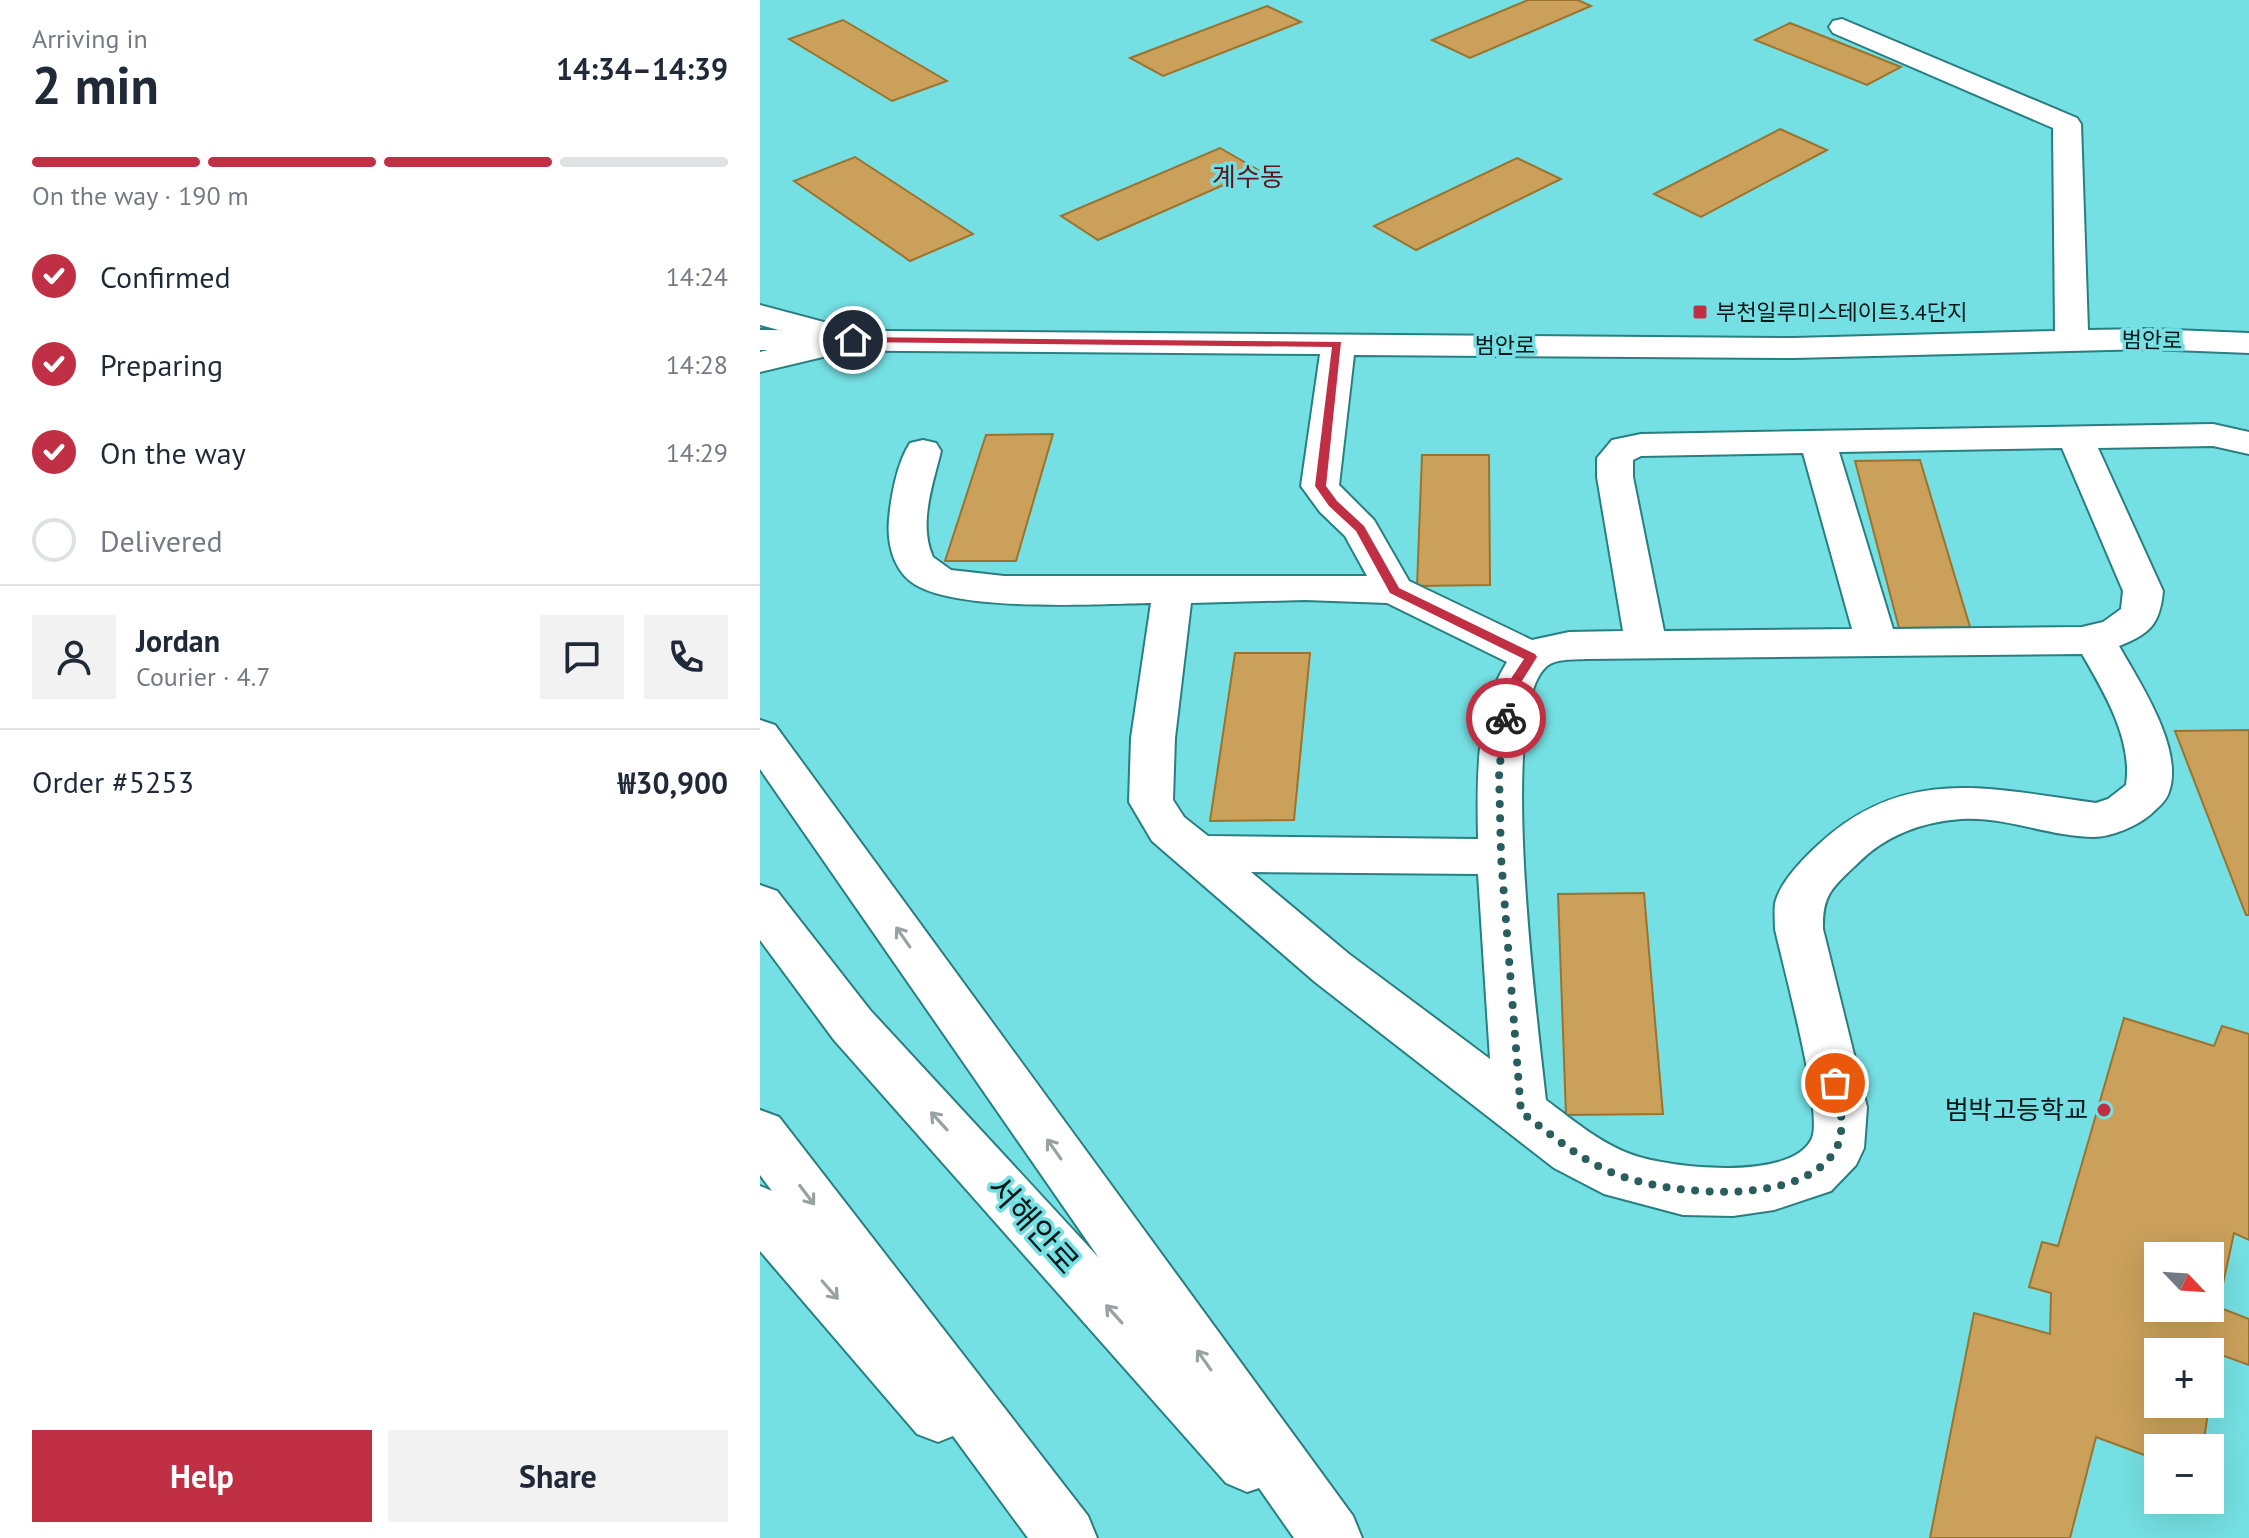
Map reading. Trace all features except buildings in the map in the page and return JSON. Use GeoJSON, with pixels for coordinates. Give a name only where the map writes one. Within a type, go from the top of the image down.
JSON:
{"type":"FeatureCollection","features":[{"type":"Feature","properties":{"kind":"street"},"geometry":{"type":"LineString","coordinates":[[1842,27],[2067,124],[2072,341]]}},
{"type":"Feature","properties":{"kind":"street"},"geometry":{"type":"LineString","coordinates":[[760,315],[853,340]]}},
{"type":"Feature","properties":{"kind":"street","name":"범안로"},"geometry":{"type":"LineString","coordinates":[[760,340],[1794,348],[2148,339],[2249,343]]}},
{"type":"Feature","properties":{"kind":"street"},"geometry":{"type":"LineString","coordinates":[[760,362],[853,340]]}},
{"type":"Feature","properties":{"kind":"street"},"geometry":{"type":"LineString","coordinates":[[1338,344],[1320,486],[1333,504],[1360,529],[1394,590]]}},
{"type":"Feature","properties":{"kind":"street"},"geometry":{"type":"LineString","coordinates":[[1646,645],[1622,518],[1615,458],[1625,448],[1641,445],[2213,435],[2249,443]]}},
{"type":"Feature","properties":{"kind":"street"},"geometry":{"type":"LineString","coordinates":[[1521,1112],[1501,857],[1499,771],[1514,683],[1531,657],[1554,649],[1646,645],[2095,640],[2117,634],[2141,614],[2143,591],[2076,439]]}},
{"type":"Feature","properties":{"kind":"street"},"geometry":{"type":"LineString","coordinates":[[1818,442],[1877,644]]}},
{"type":"Feature","properties":{"kind":"street"},"geometry":{"type":"LineString","coordinates":[[923,451],[907,522],[912,555],[926,575],[958,584],[997,588],[1173,590],[1305,587],[1394,590],[1531,657]]}},
{"type":"Feature","properties":{"kind":"street"},"geometry":{"type":"LineString","coordinates":[[1173,590],[1153,738],[1151,802],[1168,829],[1332,968],[1573,1151],[1623,1177],[1683,1191],[1733,1192],[1774,1186],[1812,1174],[1837,1148],[1841,1107],[1799,929],[1799,903],[1820,871],[1860,833],[1910,810],[1964,802],[2096,820],[2124,811],[2147,792],[2151,765],[2131,704],[2095,640]]}},
{"type":"Feature","properties":{"kind":"street"},"geometry":{"type":"LineString","coordinates":[[760,736],[1331,1538]]}},
{"type":"Feature","properties":{"kind":"street"},"geometry":{"type":"LineString","coordinates":[[1198,854],[1501,857]]}},
{"type":"Feature","properties":{"kind":"street","name":"서해안로"},"geometry":{"type":"LineString","coordinates":[[760,904],[852,1025],[1316,1538]]}},
{"type":"Feature","properties":{"kind":"street"},"geometry":{"type":"LineString","coordinates":[[760,1133],[1066,1538]]}},
{"type":"Feature","properties":{"kind":"street"},"geometry":{"type":"LineString","coordinates":[[760,1211],[1045,1538]]}},
{"type":"Feature","properties":{"kind":"way so far"},"geometry":{"type":"LineString","coordinates":[[1506,718],[1499,771],[1501,857],[1521,1112],[1573,1151],[1623,1177],[1683,1191],[1733,1192],[1774,1186],[1812,1174],[1837,1148],[1841,1107],[1835,1083]]}},
{"type":"Feature","properties":{"kind":"place","name":"부천일루미스테이트3.4단지"},"geometry":{"type":"Point","coordinates":[1700,312]}},
{"type":"Feature","properties":{"kind":"place","name":"범박고등학교"},"geometry":{"type":"Point","coordinates":[2104,1110]}},
{"type":"Feature","properties":{"kind":"district","name":"계수동"},"geometry":{"type":"Point","coordinates":[1248,177]}},
{"type":"Feature","properties":{"kind":"route"},"geometry":{"type":"LineString","coordinates":[[853,340],[1338,344],[1320,486],[1333,504],[1360,529],[1394,590],[1531,657],[1514,683],[1506,718]]}}]}
